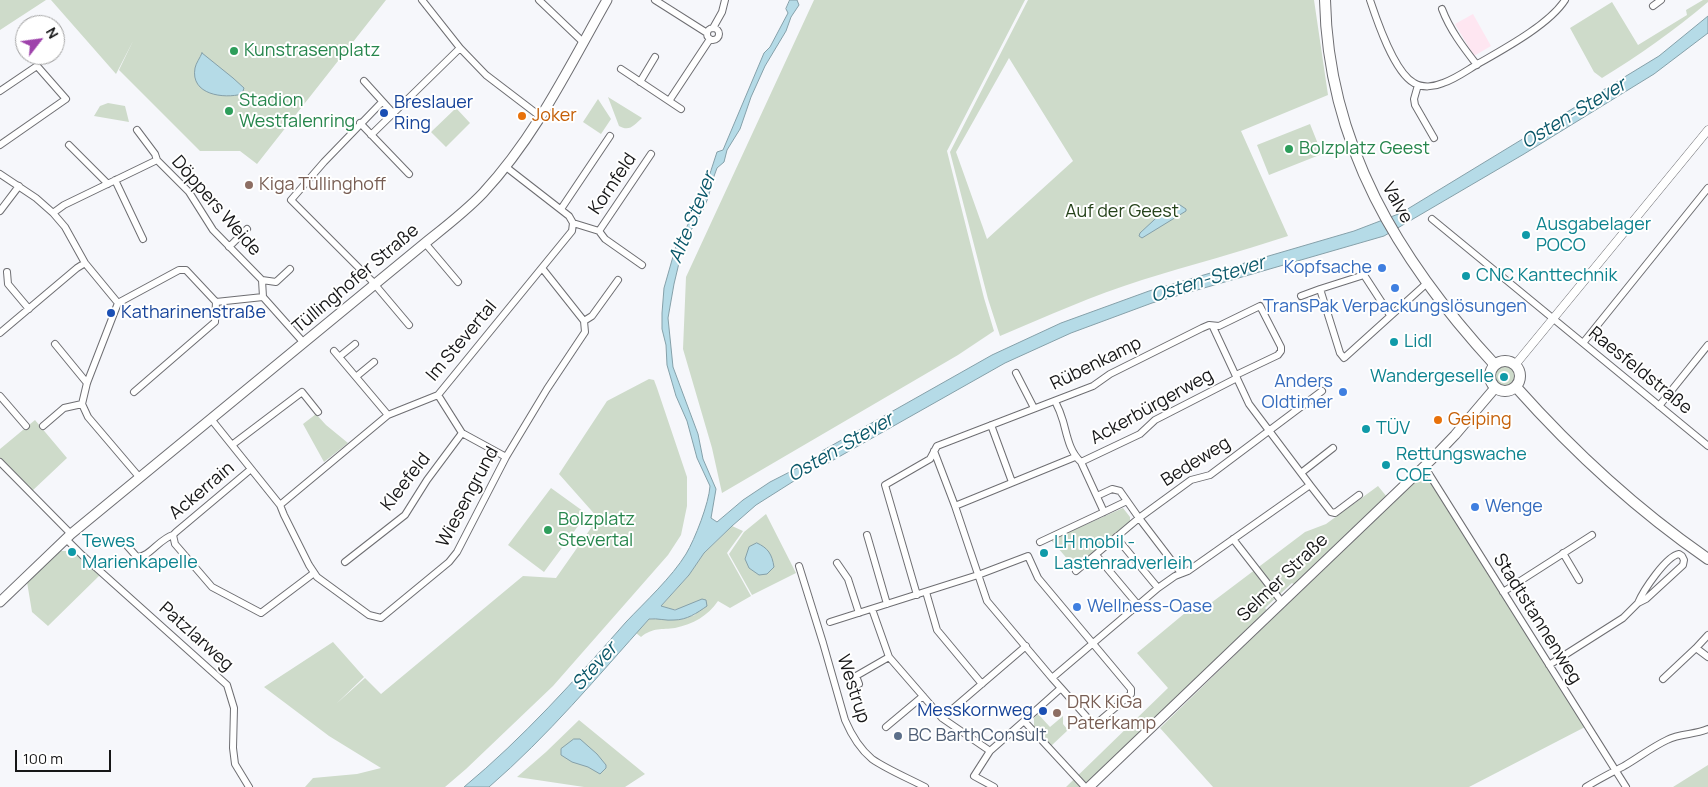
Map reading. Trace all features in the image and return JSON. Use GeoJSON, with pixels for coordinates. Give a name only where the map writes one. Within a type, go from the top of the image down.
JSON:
{"type":"FeatureCollection","features":[{"type":"Feature","properties":{"kind":"main road","name":"Tüllinghofer Straße"},"geometry":{"type":"LineString","coordinates":[[0,602],[69,537],[473,203],[506,167],[541,118],[607,0]]}},
{"type":"Feature","properties":{"kind":"main road","name":"Valve"},"geometry":{"type":"LineString","coordinates":[[1325,0],[1329,50],[1338,103],[1371,192],[1427,283],[1465,332],[1495,365]]}},
{"type":"Feature","properties":{"kind":"main road"},"geometry":{"type":"LineString","coordinates":[[1505,361],[1515,365],[1520,376],[1516,387],[1506,391],[1496,388],[1491,383],[1491,370],[1495,365],[1505,361]]}},
{"type":"Feature","properties":{"kind":"main road"},"geometry":{"type":"LineString","coordinates":[[1516,387],[1609,481],[1670,533],[1708,559]]}},
{"type":"Feature","properties":{"kind":"main road","name":"Selmer Straße"},"geometry":{"type":"LineString","coordinates":[[1087,787],[1424,466],[1455,435],[1496,388]]}},
{"type":"Feature","properties":{"kind":"street"},"geometry":{"type":"LineString","coordinates":[[422,0],[460,48],[486,76],[541,118]]}},
{"type":"Feature","properties":{"kind":"street"},"geometry":{"type":"LineString","coordinates":[[540,0],[584,43]]}},
{"type":"Feature","properties":{"kind":"street"},"geometry":{"type":"LineString","coordinates":[[655,0],[714,41],[719,37],[719,31],[713,28]]}},
{"type":"Feature","properties":{"kind":"street"},"geometry":{"type":"LineString","coordinates":[[669,101],[722,12],[725,0]]}},
{"type":"Feature","properties":{"kind":"street"},"geometry":{"type":"LineString","coordinates":[[1370,0],[1396,62],[1407,78],[1418,85],[1425,86],[1443,84],[1477,65],[1542,23],[1557,11],[1565,0]]}},
{"type":"Feature","properties":{"kind":"street"},"geometry":{"type":"LineString","coordinates":[[1653,6],[1661,0]]}},
{"type":"Feature","properties":{"kind":"street"},"geometry":{"type":"LineString","coordinates":[[1442,9],[1456,37],[1477,65]]}},
{"type":"Feature","properties":{"kind":"street"},"geometry":{"type":"LineString","coordinates":[[371,135],[460,48]]}},
{"type":"Feature","properties":{"kind":"street"},"geometry":{"type":"LineString","coordinates":[[640,82],[655,57]]}},
{"type":"Feature","properties":{"kind":"street"},"geometry":{"type":"LineString","coordinates":[[0,91],[37,66],[66,99],[0,145]]}},
{"type":"Feature","properties":{"kind":"street"},"geometry":{"type":"LineString","coordinates":[[621,69],[681,109]]}},
{"type":"Feature","properties":{"kind":"street"},"geometry":{"type":"LineString","coordinates":[[364,81],[393,113]]}},
{"type":"Feature","properties":{"kind":"street"},"geometry":{"type":"LineString","coordinates":[[1418,85],[1414,99],[1415,105],[1434,138]]}},
{"type":"Feature","properties":{"kind":"street"},"geometry":{"type":"LineString","coordinates":[[382,102],[324,162],[292,200],[332,239],[409,325]]}},
{"type":"Feature","properties":{"kind":"street"},"geometry":{"type":"LineString","coordinates":[[360,123],[409,174]]}},
{"type":"Feature","properties":{"kind":"street","name":"Döppers Weide"},"geometry":{"type":"LineString","coordinates":[[137,130],[155,154],[157,160],[197,202],[206,221],[262,280],[263,297]]}},
{"type":"Feature","properties":{"kind":"street"},"geometry":{"type":"LineString","coordinates":[[1515,365],[1708,130]]}},
{"type":"Feature","properties":{"kind":"street"},"geometry":{"type":"LineString","coordinates":[[561,210],[610,136]]}},
{"type":"Feature","properties":{"kind":"street"},"geometry":{"type":"LineString","coordinates":[[69,145],[108,184]]}},
{"type":"Feature","properties":{"kind":"street","name":"Kornfeld"},"geometry":{"type":"LineString","coordinates":[[599,231],[651,154]]}},
{"type":"Feature","properties":{"kind":"street","name":"Döppers Weide"},"geometry":{"type":"LineString","coordinates":[[53,213],[64,205],[157,160]]}},
{"type":"Feature","properties":{"kind":"street"},"geometry":{"type":"LineString","coordinates":[[506,167],[569,216],[573,223]]}},
{"type":"Feature","properties":{"kind":"street"},"geometry":{"type":"LineString","coordinates":[[0,174],[19,186],[53,213],[65,227],[85,263],[118,302]]}},
{"type":"Feature","properties":{"kind":"street"},"geometry":{"type":"LineString","coordinates":[[115,180],[143,239]]}},
{"type":"Feature","properties":{"kind":"street"},"geometry":{"type":"LineString","coordinates":[[0,212],[19,186]]}},
{"type":"Feature","properties":{"kind":"street"},"geometry":{"type":"LineString","coordinates":[[1583,343],[1708,188]]}},
{"type":"Feature","properties":{"kind":"street","name":"Raesfeldstraße"},"geometry":{"type":"LineString","coordinates":[[1432,219],[1708,446]]}},
{"type":"Feature","properties":{"kind":"street","name":"Kornfeld"},"geometry":{"type":"LineString","coordinates":[[573,223],[599,231],[605,239],[642,265]]}},
{"type":"Feature","properties":{"kind":"street","name":"Im Stevertal"},"geometry":{"type":"LineString","coordinates":[[280,505],[388,415],[438,395],[572,232],[573,223]]}},
{"type":"Feature","properties":{"kind":"street"},"geometry":{"type":"LineString","coordinates":[[229,247],[247,229]]}},
{"type":"Feature","properties":{"kind":"street"},"geometry":{"type":"LineString","coordinates":[[426,243],[458,282]]}},
{"type":"Feature","properties":{"kind":"street"},"geometry":{"type":"LineString","coordinates":[[0,333],[85,263]]}},
{"type":"Feature","properties":{"kind":"street"},"geometry":{"type":"LineString","coordinates":[[542,268],[584,321],[592,316],[618,280]]}},
{"type":"Feature","properties":{"kind":"street"},"geometry":{"type":"LineString","coordinates":[[262,280],[276,282],[290,269]]}},
{"type":"Feature","properties":{"kind":"street"},"geometry":{"type":"LineString","coordinates":[[134,392],[215,322],[216,302],[186,270],[179,270],[118,302],[87,382],[82,404],[88,418],[140,478]]}},
{"type":"Feature","properties":{"kind":"street"},"geometry":{"type":"LineString","coordinates":[[7,272],[8,284],[29,309]]}},
{"type":"Feature","properties":{"kind":"street"},"geometry":{"type":"LineString","coordinates":[[1301,296],[1364,275],[1390,315]]}},
{"type":"Feature","properties":{"kind":"street"},"geometry":{"type":"LineString","coordinates":[[1320,289],[1340,353],[1344,358],[1427,283]]}},
{"type":"Feature","properties":{"kind":"street"},"geometry":{"type":"LineString","coordinates":[[216,302],[263,297],[304,343]]}},
{"type":"Feature","properties":{"kind":"street","name":"Rübenkamp"},"geometry":{"type":"LineString","coordinates":[[918,595],[885,485],[930,459],[937,446],[1093,386],[1110,374],[1202,328],[1209,325],[1219,326],[1260,306],[1281,346],[1281,351],[1278,355],[1237,377]]}},
{"type":"Feature","properties":{"kind":"street","name":"Wiesengrund"},"geometry":{"type":"LineString","coordinates":[[211,419],[280,505],[314,573],[324,583],[369,615],[381,618],[449,562],[457,552],[506,457],[547,389],[585,332],[584,321]]}},
{"type":"Feature","properties":{"kind":"street"},"geometry":{"type":"LineString","coordinates":[[1212,326],[1249,404],[1331,512],[1335,513],[1359,496]]}},
{"type":"Feature","properties":{"kind":"street"},"geometry":{"type":"LineString","coordinates":[[55,344],[87,382]]}},
{"type":"Feature","properties":{"kind":"street"},"geometry":{"type":"LineString","coordinates":[[340,357],[355,344]]}},
{"type":"Feature","properties":{"kind":"street"},"geometry":{"type":"LineString","coordinates":[[1659,406],[1708,346]]}},
{"type":"Feature","properties":{"kind":"street"},"geometry":{"type":"LineString","coordinates":[[334,351],[388,415]]}},
{"type":"Feature","properties":{"kind":"street"},"geometry":{"type":"LineString","coordinates":[[357,376],[374,362]]}},
{"type":"Feature","properties":{"kind":"street"},"geometry":{"type":"LineString","coordinates":[[1016,373],[1034,408]]}},
{"type":"Feature","properties":{"kind":"street","name":"Ackerbürgerweg"},"geometry":{"type":"LineString","coordinates":[[1081,462],[1140,434],[1155,420],[1237,377]]}},
{"type":"Feature","properties":{"kind":"street"},"geometry":{"type":"LineString","coordinates":[[232,445],[302,392],[318,412]]}},
{"type":"Feature","properties":{"kind":"street","name":"Bedeweg"},"geometry":{"type":"LineString","coordinates":[[1076,571],[1139,518],[1192,480],[1210,475],[1322,392]]}},
{"type":"Feature","properties":{"kind":"street"},"geometry":{"type":"LineString","coordinates":[[438,395],[462,434],[506,457]]}},
{"type":"Feature","properties":{"kind":"street"},"geometry":{"type":"LineString","coordinates":[[0,396],[26,426]]}},
{"type":"Feature","properties":{"kind":"street"},"geometry":{"type":"LineString","coordinates":[[1055,401],[1075,457],[1081,462],[1104,512]]}},
{"type":"Feature","properties":{"kind":"street"},"geometry":{"type":"LineString","coordinates":[[43,426],[64,408],[82,404]]}},
{"type":"Feature","properties":{"kind":"street"},"geometry":{"type":"LineString","coordinates":[[991,425],[1012,482]]}},
{"type":"Feature","properties":{"kind":"street","name":"Kleefeld"},"geometry":{"type":"LineString","coordinates":[[345,562],[405,514],[427,480],[462,434]]}},
{"type":"Feature","properties":{"kind":"street"},"geometry":{"type":"LineString","coordinates":[[1301,473],[1333,448]]}},
{"type":"Feature","properties":{"kind":"street"},"geometry":{"type":"LineString","coordinates":[[830,622],[978,576],[1028,556],[1038,578],[1131,689],[1131,694],[1096,724],[1092,723],[987,601],[978,576],[955,506],[934,451]]}},
{"type":"Feature","properties":{"kind":"street"},"geometry":{"type":"LineString","coordinates":[[955,506],[1075,457]]}},
{"type":"Feature","properties":{"kind":"street"},"geometry":{"type":"LineString","coordinates":[[0,462],[69,537]]}},
{"type":"Feature","properties":{"kind":"street","name":"Stadtstannenweg"},"geometry":{"type":"LineString","coordinates":[[1424,466],[1626,787]]}},
{"type":"Feature","properties":{"kind":"street","name":"Ackerrain"},"geometry":{"type":"LineString","coordinates":[[122,540],[136,557],[142,557],[166,537],[173,535],[251,469]]}},
{"type":"Feature","properties":{"kind":"street"},"geometry":{"type":"LineString","coordinates":[[1052,678],[1093,643],[1114,628],[1158,588],[1181,573],[1188,571],[1310,485]]}},
{"type":"Feature","properties":{"kind":"street"},"geometry":{"type":"LineString","coordinates":[[1097,496],[1112,489],[1120,491],[1181,573]]}},
{"type":"Feature","properties":{"kind":"street"},"geometry":{"type":"LineString","coordinates":[[1040,542],[1128,501]]}},
{"type":"Feature","properties":{"kind":"street","name":"Ackerrain"},"geometry":{"type":"LineString","coordinates":[[173,535],[175,544],[212,587],[261,614],[314,573]]}},
{"type":"Feature","properties":{"kind":"street"},"geometry":{"type":"LineString","coordinates":[[867,535],[887,604]]}},
{"type":"Feature","properties":{"kind":"street"},"geometry":{"type":"LineString","coordinates":[[1503,592],[1592,535]]}},
{"type":"Feature","properties":{"kind":"street","name":"Patzlarweg"},"geometry":{"type":"LineString","coordinates":[[69,537],[92,564],[227,685],[234,708],[233,748],[235,764],[249,787]]}},
{"type":"Feature","properties":{"kind":"street"},"geometry":{"type":"LineString","coordinates":[[1116,538],[1158,588]]}},
{"type":"Feature","properties":{"kind":"street"},"geometry":{"type":"LineString","coordinates":[[1233,540],[1282,602]]}},
{"type":"Feature","properties":{"kind":"street"},"geometry":{"type":"LineString","coordinates":[[1563,553],[1579,580]]}},
{"type":"Feature","properties":{"kind":"street"},"geometry":{"type":"LineString","coordinates":[[1096,554],[1138,605]]}},
{"type":"Feature","properties":{"kind":"street"},"geometry":{"type":"LineString","coordinates":[[1549,665],[1623,618],[1683,565],[1684,560],[1682,556],[1679,554],[1673,556],[1651,582],[1638,603]]}},
{"type":"Feature","properties":{"kind":"street"},"geometry":{"type":"LineString","coordinates":[[837,563],[848,579],[859,613]]}},
{"type":"Feature","properties":{"kind":"street","name":"Westrup"},"geometry":{"type":"LineString","coordinates":[[799,566],[849,730],[873,759],[925,787]]}},
{"type":"Feature","properties":{"kind":"street"},"geometry":{"type":"LineString","coordinates":[[926,592],[937,630],[982,684]]}},
{"type":"Feature","properties":{"kind":"street"},"geometry":{"type":"LineString","coordinates":[[872,609],[889,657],[942,718],[990,751]]}},
{"type":"Feature","properties":{"kind":"street"},"geometry":{"type":"LineString","coordinates":[[1663,679],[1708,635]]}},
{"type":"Feature","properties":{"kind":"street"},"geometry":{"type":"LineString","coordinates":[[942,718],[1026,646]]}},
{"type":"Feature","properties":{"kind":"street"},"geometry":{"type":"LineString","coordinates":[[1696,648],[1708,657]]}},
{"type":"Feature","properties":{"kind":"street"},"geometry":{"type":"LineString","coordinates":[[859,684],[856,676],[889,657]]}},
{"type":"Feature","properties":{"kind":"street"},"geometry":{"type":"LineString","coordinates":[[994,787],[974,776],[990,751],[1061,688]]}},
{"type":"Feature","properties":{"kind":"street"},"geometry":{"type":"LineString","coordinates":[[886,727],[923,696]]}},
{"type":"Feature","properties":{"kind":"street"},"geometry":{"type":"LineString","coordinates":[[1024,721],[1087,787]]}},
{"type":"Feature","properties":{"kind":"street"},"geometry":{"type":"LineString","coordinates":[[1586,787],[1666,740],[1696,734],[1708,729]]}},
{"type":"Feature","properties":{"kind":"shaded area"},"geometry":{"type":"Polygon","coordinates":[[[1473,14],[1491,46],[1474,56],[1455,24],[1473,14]]]}},
{"type":"Feature","properties":{"kind":"green space"},"geometry":{"type":"Polygon","coordinates":[[[0,0],[46,0],[23,15],[15,15],[15,20],[0,30],[0,0]]]}},
{"type":"Feature","properties":{"kind":"green space","name":"Stadion Westfalenring"},"geometry":{"type":"Polygon","coordinates":[[[51,0],[386,0],[257,164],[240,151],[200,151],[119,70],[133,41],[116,74],[51,0]]]}},
{"type":"Feature","properties":{"kind":"green space"},"geometry":{"type":"Polygon","coordinates":[[[814,0],[1025,0],[947,151],[994,331],[958,355],[722,493],[712,448],[683,349],[686,277],[814,0]]]}},
{"type":"Feature","properties":{"kind":"green space","name":"Auf der Geest"},"geometry":{"type":"Polygon","coordinates":[[[1028,0],[1314,0],[1328,95],[1241,131],[1288,236],[1124,286],[1000,336],[988,299],[950,152],[1028,0]],[[1009,58],[956,152],[987,239],[1073,161],[1009,58]]]}},
{"type":"Feature","properties":{"kind":"green space"},"geometry":{"type":"Polygon","coordinates":[[[1703,0],[1708,0],[1708,2],[1656,42],[1602,78],[1594,72],[1570,28],[1612,2],[1638,45],[1687,15],[1686,10],[1703,0]]]}},
{"type":"Feature","properties":{"kind":"green space"},"geometry":{"type":"Polygon","coordinates":[[[608,97],[642,118],[629,128],[619,126],[608,97]]]}},
{"type":"Feature","properties":{"kind":"green space"},"geometry":{"type":"Polygon","coordinates":[[[598,99],[611,119],[601,134],[583,122],[598,99]]]}},
{"type":"Feature","properties":{"kind":"green space"},"geometry":{"type":"Polygon","coordinates":[[[108,103],[125,106],[129,122],[94,116],[100,106],[108,103]]]}},
{"type":"Feature","properties":{"kind":"green space"},"geometry":{"type":"Polygon","coordinates":[[[456,108],[470,123],[446,147],[431,132],[456,108]]]}},
{"type":"Feature","properties":{"kind":"green space","name":"Bolzplatz Geest"},"geometry":{"type":"Polygon","coordinates":[[[1310,124],[1322,154],[1269,175],[1257,145],[1310,124]]]}},
{"type":"Feature","properties":{"kind":"green space"},"geometry":{"type":"Polygon","coordinates":[[[1504,365],[1512,368],[1515,376],[1512,384],[1504,387],[1496,384],[1493,376],[1496,368],[1504,365]]]}},
{"type":"Feature","properties":{"kind":"green space"},"geometry":{"type":"Polygon","coordinates":[[[649,379],[654,380],[687,477],[687,506],[681,535],[668,555],[553,686],[445,787],[305,787],[313,778],[357,774],[381,768],[329,736],[264,687],[333,642],[364,677],[336,704],[365,678],[381,694],[523,576],[556,578],[598,518],[559,474],[607,401],[649,379]]]}},
{"type":"Feature","properties":{"kind":"green space"},"geometry":{"type":"Polygon","coordinates":[[[316,414],[348,443],[324,462],[303,424],[316,414]]]}},
{"type":"Feature","properties":{"kind":"green space"},"geometry":{"type":"Polygon","coordinates":[[[35,420],[67,458],[31,492],[0,460],[0,449],[35,420]]]}},
{"type":"Feature","properties":{"kind":"green space"},"geometry":{"type":"Polygon","coordinates":[[[1424,471],[1585,727],[1469,787],[1213,787],[1160,728],[1424,471]]]}},
{"type":"Feature","properties":{"kind":"green space"},"geometry":{"type":"Polygon","coordinates":[[[1378,486],[1387,497],[1295,585],[1292,583],[1265,608],[1268,611],[1084,787],[1066,787],[1168,688],[1137,653],[1197,603],[1203,609],[1305,532],[1326,524],[1378,486]]]}},
{"type":"Feature","properties":{"kind":"green space","name":"Bolzplatz Stevertal"},"geometry":{"type":"Polygon","coordinates":[[[551,488],[587,514],[544,572],[508,545],[551,488]]]}},
{"type":"Feature","properties":{"kind":"green space"},"geometry":{"type":"Polygon","coordinates":[[[1123,508],[1130,517],[1130,524],[1076,569],[1051,540],[1123,508]]]}},
{"type":"Feature","properties":{"kind":"green space"},"geometry":{"type":"Polygon","coordinates":[[[766,514],[796,573],[752,595],[729,554],[744,532],[766,514]]]}},
{"type":"Feature","properties":{"kind":"green space"},"geometry":{"type":"Polygon","coordinates":[[[732,526],[743,531],[727,553],[751,596],[730,608],[718,601],[705,615],[694,622],[682,626],[654,630],[641,637],[636,633],[649,619],[674,620],[695,615],[697,601],[680,609],[661,606],[689,575],[704,553],[732,526]]]}},
{"type":"Feature","properties":{"kind":"green space"},"geometry":{"type":"Polygon","coordinates":[[[58,551],[68,551],[72,555],[79,556],[100,575],[48,626],[32,612],[27,582],[58,551]]]}},
{"type":"Feature","properties":{"kind":"green space"},"geometry":{"type":"Polygon","coordinates":[[[1038,714],[1050,727],[1063,716],[1063,724],[1068,730],[1051,746],[1034,727],[1034,718],[1038,714]]]}},
{"type":"Feature","properties":{"kind":"green space"},"geometry":{"type":"Polygon","coordinates":[[[579,720],[645,774],[625,787],[584,787],[517,777],[579,720]]]}},
{"type":"Feature","properties":{"kind":"green space"},"geometry":{"type":"Polygon","coordinates":[[[1708,765],[1708,787],[1673,787],[1708,765]]]}},
{"type":"Feature","properties":{"kind":"water"},"geometry":{"type":"Polygon","coordinates":[[[790,0],[797,0],[799,5],[765,66],[751,97],[740,129],[727,150],[724,162],[717,168],[703,210],[684,242],[668,318],[673,367],[698,434],[703,459],[716,489],[711,518],[717,522],[743,500],[770,482],[819,457],[822,451],[992,355],[1061,323],[1149,291],[1354,231],[1401,213],[1659,56],[1708,16],[1708,33],[1654,74],[1524,154],[1384,236],[1152,303],[1071,333],[1005,363],[828,463],[822,463],[756,505],[732,526],[704,553],[689,575],[661,606],[675,610],[702,599],[706,600],[707,606],[696,614],[683,619],[649,619],[532,747],[489,787],[464,787],[507,749],[548,708],[666,580],[690,547],[707,502],[710,486],[697,458],[687,421],[676,396],[667,365],[666,345],[662,329],[664,288],[676,246],[701,201],[717,152],[723,150],[764,53],[770,47],[788,13],[786,9],[790,0]]]}},
{"type":"Feature","properties":{"kind":"water"},"geometry":{"type":"Polygon","coordinates":[[[202,53],[244,88],[242,94],[218,95],[210,93],[198,84],[195,77],[195,68],[202,53]]]}},
{"type":"Feature","properties":{"kind":"water"},"geometry":{"type":"Polygon","coordinates":[[[1180,205],[1186,211],[1142,238],[1139,236],[1168,207],[1180,205]]]}},
{"type":"Feature","properties":{"kind":"water"},"geometry":{"type":"Polygon","coordinates":[[[757,543],[767,549],[772,558],[774,567],[767,574],[759,575],[749,568],[745,559],[749,547],[757,543]]]}},
{"type":"Feature","properties":{"kind":"water"},"geometry":{"type":"Polygon","coordinates":[[[574,739],[580,739],[606,765],[606,768],[600,774],[561,755],[561,749],[574,739]]]}},
{"type":"Feature","properties":{"kind":"place","name":"Kunstrasenplatz"},"geometry":{"type":"Point","coordinates":[234,51]}},
{"type":"Feature","properties":{"kind":"place","name":"Stadion Westfalenring"},"geometry":{"type":"Point","coordinates":[229,111]}},
{"type":"Feature","properties":{"kind":"place","name":"Breslauer Ring"},"geometry":{"type":"Point","coordinates":[384,113]}},
{"type":"Feature","properties":{"kind":"place","name":"Joker"},"geometry":{"type":"Point","coordinates":[522,116]}},
{"type":"Feature","properties":{"kind":"place","name":"Bolzplatz Geest"},"geometry":{"type":"Point","coordinates":[1289,149]}},
{"type":"Feature","properties":{"kind":"place","name":"Kiga Tüllinghoff"},"geometry":{"type":"Point","coordinates":[249,185]}},
{"type":"Feature","properties":{"kind":"place","name":"Ausgabelager POCO"},"geometry":{"type":"Point","coordinates":[1526,235]}},
{"type":"Feature","properties":{"kind":"place","name":"Kopfsache"},"geometry":{"type":"Point","coordinates":[1382,268]}},
{"type":"Feature","properties":{"kind":"place","name":"CNC Kanttechnik"},"geometry":{"type":"Point","coordinates":[1466,276]}},
{"type":"Feature","properties":{"kind":"place","name":"TransPak Verpackungslösungen"},"geometry":{"type":"Point","coordinates":[1395,288]}},
{"type":"Feature","properties":{"kind":"place","name":"Katharinenstraße"},"geometry":{"type":"Point","coordinates":[111,313]}},
{"type":"Feature","properties":{"kind":"place","name":"Lidl"},"geometry":{"type":"Point","coordinates":[1394,342]}},
{"type":"Feature","properties":{"kind":"place","name":"Wandergeselle"},"geometry":{"type":"Point","coordinates":[1504,377]}},
{"type":"Feature","properties":{"kind":"place","name":"Anders Oldtimer"},"geometry":{"type":"Point","coordinates":[1343,392]}},
{"type":"Feature","properties":{"kind":"place","name":"Geiping"},"geometry":{"type":"Point","coordinates":[1438,420]}},
{"type":"Feature","properties":{"kind":"place","name":"TÜV"},"geometry":{"type":"Point","coordinates":[1366,429]}},
{"type":"Feature","properties":{"kind":"place","name":"Rettungswache COE"},"geometry":{"type":"Point","coordinates":[1386,465]}},
{"type":"Feature","properties":{"kind":"place","name":"Wenge"},"geometry":{"type":"Point","coordinates":[1475,507]}},
{"type":"Feature","properties":{"kind":"place","name":"Bolzplatz Stevertal"},"geometry":{"type":"Point","coordinates":[548,530]}},
{"type":"Feature","properties":{"kind":"place","name":"Tewes Marienkapelle"},"geometry":{"type":"Point","coordinates":[72,552]}},
{"type":"Feature","properties":{"kind":"place","name":"LH mobil - Lastenradverleih"},"geometry":{"type":"Point","coordinates":[1044,553]}},
{"type":"Feature","properties":{"kind":"place","name":"Wellness-Oase"},"geometry":{"type":"Point","coordinates":[1077,607]}},
{"type":"Feature","properties":{"kind":"place","name":"Messkornweg"},"geometry":{"type":"Point","coordinates":[1043,711]}},
{"type":"Feature","properties":{"kind":"place","name":"DRK KiGa Paterkamp"},"geometry":{"type":"Point","coordinates":[1057,713]}},
{"type":"Feature","properties":{"kind":"place","name":"BC BarthConsult"},"geometry":{"type":"Point","coordinates":[898,736]}},
{"type":"Feature","properties":{"kind":"water label","name":"Osten-Stever"},"geometry":{"type":"Point","coordinates":[1574,114]}},
{"type":"Feature","properties":{"kind":"water label","name":"Alte Stever"},"geometry":{"type":"Point","coordinates":[693,218]}},
{"type":"Feature","properties":{"kind":"water label","name":"Osten-Stever"},"geometry":{"type":"Point","coordinates":[1208,280]}},
{"type":"Feature","properties":{"kind":"water label","name":"Osten-Stever"},"geometry":{"type":"Point","coordinates":[841,448]}},
{"type":"Feature","properties":{"kind":"water label","name":"Stever"},"geometry":{"type":"Point","coordinates":[595,667]}}]}
